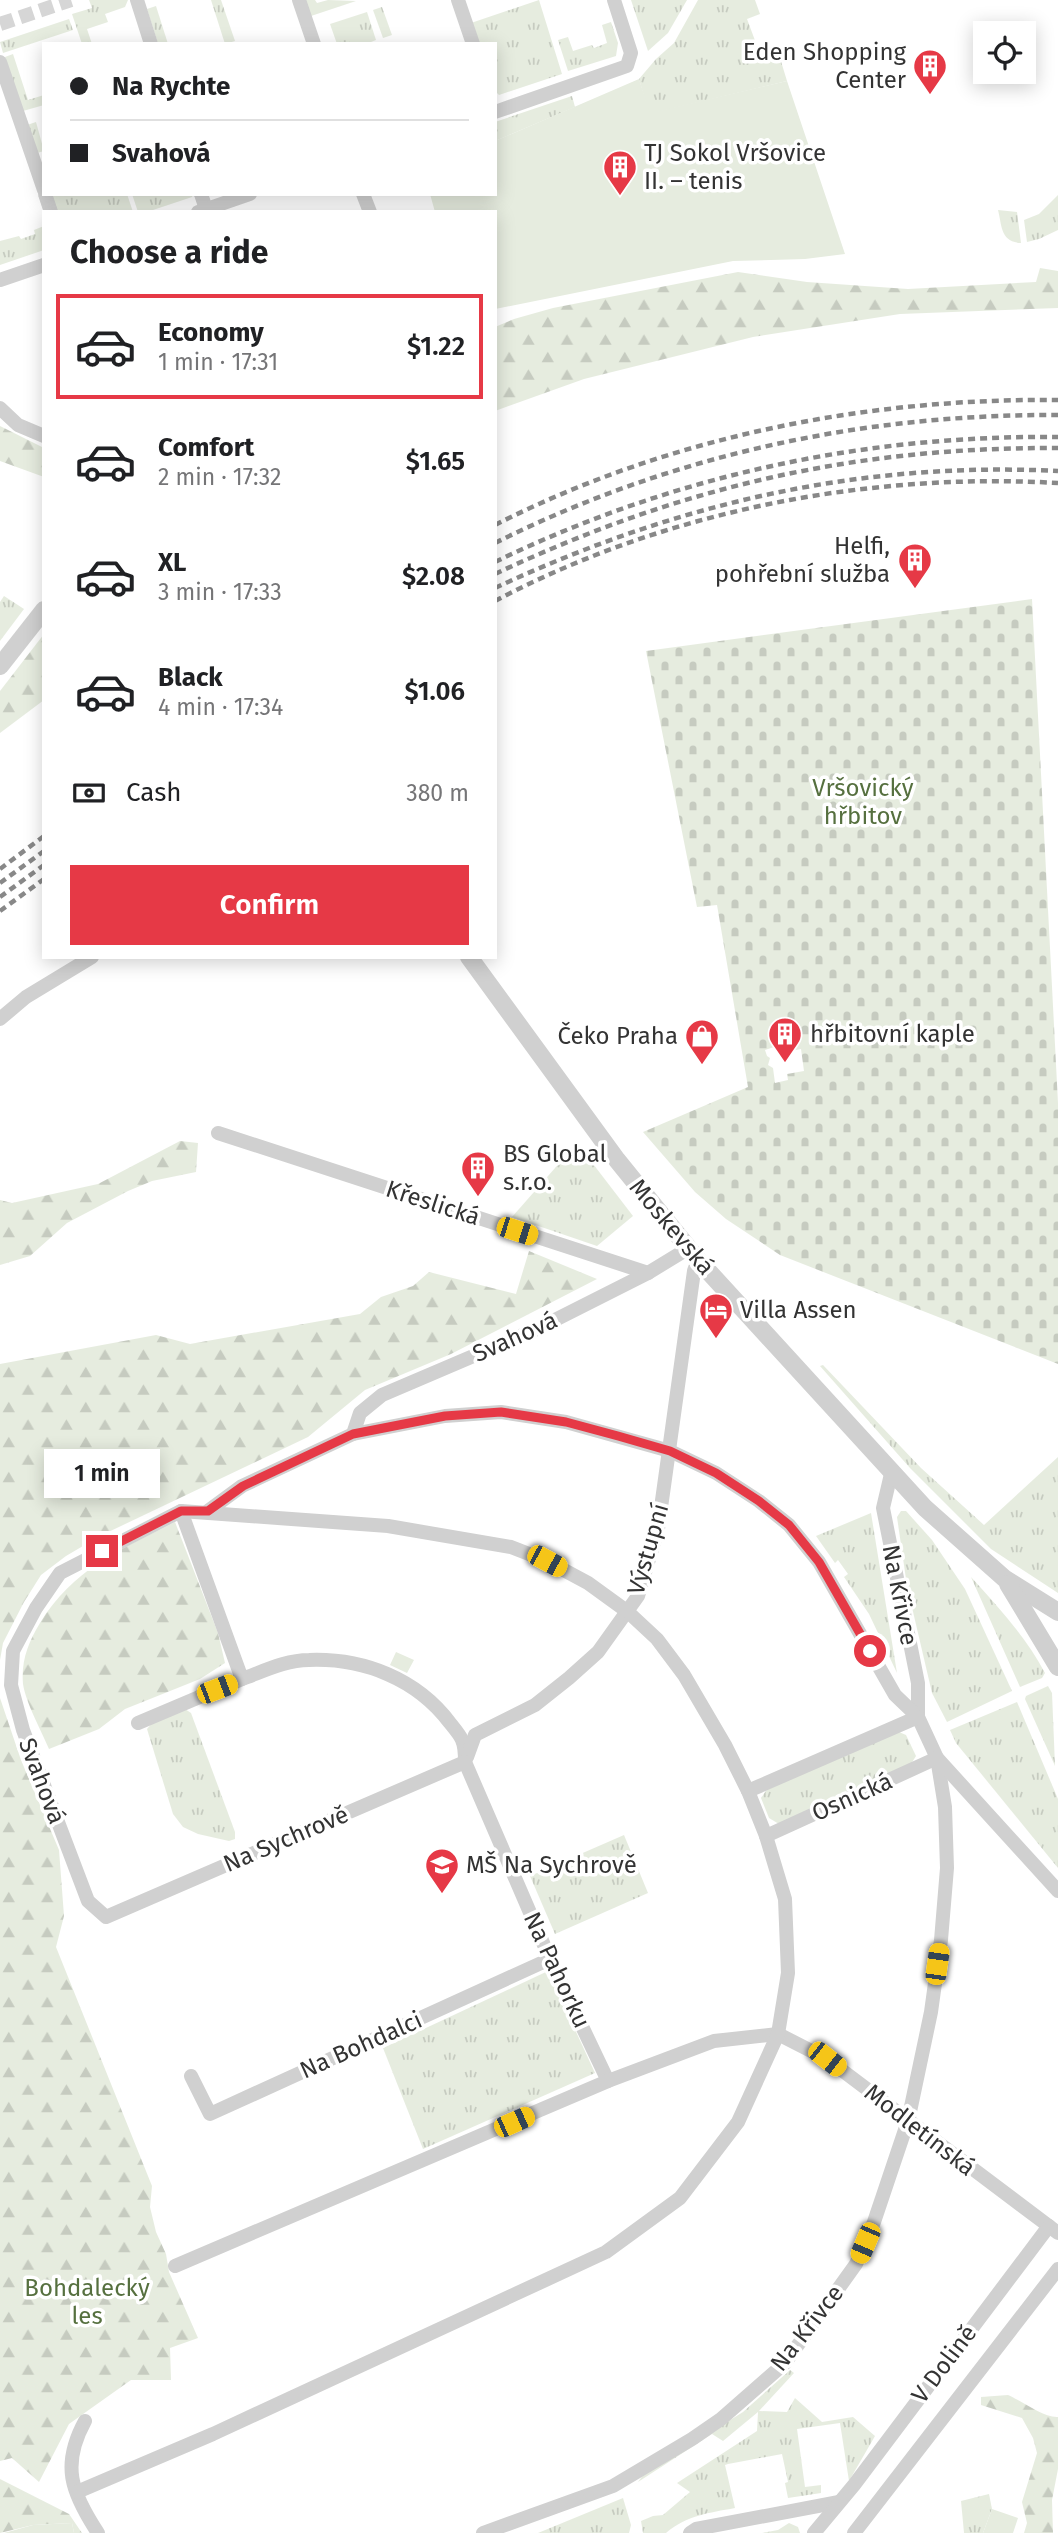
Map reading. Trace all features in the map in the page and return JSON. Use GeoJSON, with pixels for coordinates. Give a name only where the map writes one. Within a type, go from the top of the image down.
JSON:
{"type":"FeatureCollection","features":[{"type":"Feature","properties":{"kind":"street"},"geometry":{"type":"LineString","coordinates":[[137,0],[150,42]]}},
{"type":"Feature","properties":{"kind":"street"},"geometry":{"type":"LineString","coordinates":[[299,0],[313,42]]}},
{"type":"Feature","properties":{"kind":"street"},"geometry":{"type":"LineString","coordinates":[[458,0],[471,42]]}},
{"type":"Feature","properties":{"kind":"street"},"geometry":{"type":"LineString","coordinates":[[497,111],[627,66],[631,60],[630,47],[614,0]]}},
{"type":"Feature","properties":{"kind":"street"},"geometry":{"type":"LineString","coordinates":[[0,62],[42,186]]}},
{"type":"Feature","properties":{"kind":"street"},"geometry":{"type":"LineString","coordinates":[[202,210],[244,196]]}},
{"type":"Feature","properties":{"kind":"street"},"geometry":{"type":"LineString","coordinates":[[0,280],[42,266]]}},
{"type":"Feature","properties":{"kind":"street"},"geometry":{"type":"LineString","coordinates":[[0,408],[18,425],[42,435]]}},
{"type":"Feature","properties":{"kind":"street"},"geometry":{"type":"LineString","coordinates":[[0,666],[42,613]]}},
{"type":"Feature","properties":{"kind":"street"},"geometry":{"type":"LineString","coordinates":[[0,1019],[26,997],[89,959]]}},
{"type":"Feature","properties":{"kind":"street","name":"Moskevská"},"geometry":{"type":"LineString","coordinates":[[470,959],[617,1160],[693,1254],[891,1474],[952,1533],[1004,1578],[1058,1612]]}},
{"type":"Feature","properties":{"kind":"street","name":"Křeslická"},"geometry":{"type":"LineString","coordinates":[[218,1133],[648,1273]]}},
{"type":"Feature","properties":{"kind":"street","name":"Svahová"},"geometry":{"type":"LineString","coordinates":[[353,1434],[360,1413],[382,1395],[538,1328],[648,1273],[693,1254]]}},
{"type":"Feature","properties":{"kind":"street","name":"Výstupní"},"geometry":{"type":"LineString","coordinates":[[466,1762],[475,1735],[535,1705],[598,1653],[638,1596],[658,1530],[694,1271],[693,1254]]}},
{"type":"Feature","properties":{"kind":"street","name":"Na Křivce"},"geometry":{"type":"LineString","coordinates":[[208,1511],[243,1486],[353,1434],[445,1416],[501,1412],[566,1422],[670,1451],[716,1473],[759,1501],[789,1525],[819,1562],[895,1695],[918,1717],[937,1758],[945,1807],[947,1868],[931,2012],[908,2121],[874,2222],[856,2264],[785,2363],[721,2419],[612,2486],[484,2533]]}},
{"type":"Feature","properties":{"kind":"street","name":"Na Křivce"},"geometry":{"type":"LineString","coordinates":[[891,1474],[883,1508],[918,1683],[918,1717]]}},
{"type":"Feature","properties":{"kind":"street"},"geometry":{"type":"LineString","coordinates":[[76,2492],[235,2424],[606,2252],[680,2198],[738,2122],[778,2034],[788,1973],[785,1899],[766,1836],[748,1791],[684,1675],[657,1639],[628,1612],[587,1583],[547,1561],[511,1547],[388,1526],[181,1511],[243,1679]]}},
{"type":"Feature","properties":{"kind":"street","name":"Svahová"},"geometry":{"type":"LineString","coordinates":[[106,1917],[88,1901],[23,1730],[10,1685],[13,1651],[36,1608],[60,1573],[181,1511]]}},
{"type":"Feature","properties":{"kind":"street"},"geometry":{"type":"LineString","coordinates":[[1004,1578],[1058,1667]]}},
{"type":"Feature","properties":{"kind":"street","name":"Na Pahorku"},"geometry":{"type":"LineString","coordinates":[[138,1723],[275,1666],[307,1660],[342,1661],[374,1668],[398,1678],[440,1710],[463,1741],[466,1762],[550,1959],[608,2081]]}},
{"type":"Feature","properties":{"kind":"street","name":"Osnická"},"geometry":{"type":"LineString","coordinates":[[748,1791],[918,1717]]}},
{"type":"Feature","properties":{"kind":"street","name":"Na Křivce"},"geometry":{"type":"LineString","coordinates":[[937,1758],[1058,1891]]}},
{"type":"Feature","properties":{"kind":"street","name":"Osnická"},"geometry":{"type":"LineString","coordinates":[[766,1836],[937,1758]]}},
{"type":"Feature","properties":{"kind":"street","name":"Na Sychrově"},"geometry":{"type":"LineString","coordinates":[[106,1917],[466,1762]]}},
{"type":"Feature","properties":{"kind":"street","name":"Na Bohdalci"},"geometry":{"type":"LineString","coordinates":[[191,2076],[210,2114],[550,1959]]}},
{"type":"Feature","properties":{"kind":"street"},"geometry":{"type":"LineString","coordinates":[[175,2266],[608,2081],[714,2041],[778,2034]]}},
{"type":"Feature","properties":{"kind":"street","name":"Modletínská"},"geometry":{"type":"LineString","coordinates":[[778,2034],[827,2059],[1054,2230]]}},
{"type":"Feature","properties":{"kind":"street","name":"V Dolině"},"geometry":{"type":"LineString","coordinates":[[814,2533],[1054,2230]]}},
{"type":"Feature","properties":{"kind":"street","name":"V Dolině"},"geometry":{"type":"LineString","coordinates":[[854,2533],[1058,2269]]}},
{"type":"Feature","properties":{"kind":"street"},"geometry":{"type":"LineString","coordinates":[[85,2421],[74,2442],[70,2469],[83,2511],[98,2533]]}},
{"type":"Feature","properties":{"kind":"street"},"geometry":{"type":"LineString","coordinates":[[690,2533],[696,2529],[839,2502]]}},
{"type":"Feature","properties":{"kind":"green space"},"geometry":{"type":"Polygon","coordinates":[[[89,0],[128,0],[125,7],[105,14],[108,22],[87,29],[91,42],[81,42],[72,14],[92,8],[89,0]]]}},
{"type":"Feature","properties":{"kind":"green space"},"geometry":{"type":"Polygon","coordinates":[[[211,0],[221,0],[235,41],[224,42],[211,0]]]}},
{"type":"Feature","properties":{"kind":"green space"},"geometry":{"type":"Polygon","coordinates":[[[305,0],[315,0],[317,3],[328,0],[356,1],[311,16],[305,0]]]}},
{"type":"Feature","properties":{"kind":"green space"},"geometry":{"type":"Polygon","coordinates":[[[539,0],[562,74],[499,95],[497,42],[477,42],[471,23],[539,0]]]}},
{"type":"Feature","properties":{"kind":"green space"},"geometry":{"type":"Polygon","coordinates":[[[631,0],[687,0],[668,33],[648,51],[631,0]]]}},
{"type":"Feature","properties":{"kind":"green space"},"geometry":{"type":"Polygon","coordinates":[[[698,0],[755,0],[760,14],[747,19],[763,62],[780,58],[787,81],[649,114],[639,79],[674,43],[698,0]]]}},
{"type":"Feature","properties":{"kind":"green space"},"geometry":{"type":"Polygon","coordinates":[[[156,6],[167,42],[157,42],[147,9],[156,6]]]}},
{"type":"Feature","properties":{"kind":"green space"},"geometry":{"type":"Polygon","coordinates":[[[382,7],[392,35],[383,38],[373,10],[382,7]]]}},
{"type":"Feature","properties":{"kind":"green space"},"geometry":{"type":"Polygon","coordinates":[[[367,12],[376,40],[336,42],[330,24],[367,12]]]}},
{"type":"Feature","properties":{"kind":"green space"},"geometry":{"type":"Polygon","coordinates":[[[69,19],[73,30],[3,53],[0,42],[69,19]]]}},
{"type":"Feature","properties":{"kind":"green space"},"geometry":{"type":"Polygon","coordinates":[[[611,22],[618,43],[616,56],[568,71],[558,40],[568,37],[573,51],[592,45],[594,48],[607,43],[602,25],[611,22]]]}},
{"type":"Feature","properties":{"kind":"green space"},"geometry":{"type":"Polygon","coordinates":[[[13,54],[28,100],[42,96],[42,106],[23,111],[5,57],[13,54]]]}},
{"type":"Feature","properties":{"kind":"green space"},"geometry":{"type":"Polygon","coordinates":[[[639,79],[650,113],[787,81],[845,254],[805,259],[733,261],[497,309],[497,210],[434,210],[431,196],[497,196],[497,140],[639,79]]]}},
{"type":"Feature","properties":{"kind":"green space"},"geometry":{"type":"Polygon","coordinates":[[[572,96],[575,107],[497,140],[497,121],[572,96]]]}},
{"type":"Feature","properties":{"kind":"green space"},"geometry":{"type":"Polygon","coordinates":[[[36,122],[42,152],[37,153],[27,125],[36,122]]]}},
{"type":"Feature","properties":{"kind":"green space"},"geometry":{"type":"Polygon","coordinates":[[[1058,195],[1058,230],[1027,242],[1024,220],[1039,214],[1058,195]]]}},
{"type":"Feature","properties":{"kind":"green space"},"geometry":{"type":"Polygon","coordinates":[[[51,196],[128,196],[132,210],[55,210],[51,196]]]}},
{"type":"Feature","properties":{"kind":"green space"},"geometry":{"type":"Polygon","coordinates":[[[133,196],[192,196],[153,210],[137,210],[133,196]]]}},
{"type":"Feature","properties":{"kind":"green space"},"geometry":{"type":"Polygon","coordinates":[[[998,210],[1017,212],[1021,243],[1009,240],[1006,236],[1001,227],[998,210]]]}},
{"type":"Feature","properties":{"kind":"green space"},"geometry":{"type":"Polygon","coordinates":[[[42,227],[42,251],[0,265],[0,241],[19,236],[21,239],[35,234],[34,230],[42,227]]]}},
{"type":"Feature","properties":{"kind":"green space"},"geometry":{"type":"Polygon","coordinates":[[[1040,268],[1058,271],[1058,308],[900,314],[753,337],[584,379],[497,410],[497,326],[553,308],[738,272],[807,282],[908,289],[1036,282],[1040,268]]]}},
{"type":"Feature","properties":{"kind":"green space"},"geometry":{"type":"Polygon","coordinates":[[[0,426],[42,447],[42,476],[0,461],[0,426]]]}},
{"type":"Feature","properties":{"kind":"green space"},"geometry":{"type":"Polygon","coordinates":[[[4,596],[24,609],[0,641],[0,602],[4,596]]]}},
{"type":"Feature","properties":{"kind":"green space","name":"Vršovický hřbitov"},"geometry":{"type":"Polygon","coordinates":[[[1032,599],[1058,1103],[1058,1364],[780,1255],[726,1219],[695,1192],[643,1132],[748,1087],[717,905],[697,907],[646,651],[1032,599]],[[780,1045],[765,1050],[770,1058],[768,1065],[773,1068],[775,1083],[788,1080],[787,1074],[804,1071],[801,1049],[791,1051],[790,1047],[780,1045]]]}},
{"type":"Feature","properties":{"kind":"green space"},"geometry":{"type":"Polygon","coordinates":[[[42,637],[42,702],[0,733],[0,691],[42,637]]]}},
{"type":"Feature","properties":{"kind":"green space"},"geometry":{"type":"Polygon","coordinates":[[[180,1141],[198,1143],[196,1172],[152,1181],[128,1191],[67,1223],[30,1256],[0,1265],[0,1200],[12,1203],[98,1184],[180,1141]]]}},
{"type":"Feature","properties":{"kind":"green space"},"geometry":{"type":"Polygon","coordinates":[[[577,1143],[633,1216],[597,1246],[512,1217],[577,1143]]]}},
{"type":"Feature","properties":{"kind":"green space"},"geometry":{"type":"Polygon","coordinates":[[[529,1251],[597,1279],[451,1354],[365,1390],[308,1437],[100,1536],[66,1556],[41,1575],[3,1643],[0,1660],[0,1364],[156,1335],[190,1344],[360,1314],[381,1297],[413,1286],[429,1272],[516,1294],[529,1251]]]}},
{"type":"Feature","properties":{"kind":"green space"},"geometry":{"type":"Polygon","coordinates":[[[823,1365],[921,1468],[984,1525],[1058,1457],[1058,1593],[991,1549],[910,1468],[820,1366],[823,1365]]]}},
{"type":"Feature","properties":{"kind":"green space"},"geometry":{"type":"Polygon","coordinates":[[[901,1511],[906,1511],[932,1540],[965,1589],[1012,1691],[947,1722],[932,1693],[907,1586],[897,1517],[901,1511]]]}},
{"type":"Feature","properties":{"kind":"green space"},"geometry":{"type":"Polygon","coordinates":[[[871,1513],[897,1673],[869,1614],[844,1577],[848,1574],[838,1560],[835,1563],[816,1536],[871,1513]]]}},
{"type":"Feature","properties":{"kind":"green space"},"geometry":{"type":"Polygon","coordinates":[[[175,1522],[218,1633],[225,1663],[200,1679],[125,1709],[99,1729],[49,1749],[30,1708],[23,1684],[24,1660],[36,1630],[53,1604],[83,1574],[117,1552],[175,1522]]]}},
{"type":"Feature","properties":{"kind":"green space"},"geometry":{"type":"Polygon","coordinates":[[[971,1577],[1029,1647],[1045,1673],[1042,1678],[1020,1687],[971,1577]]]}},
{"type":"Feature","properties":{"kind":"green space"},"geometry":{"type":"Polygon","coordinates":[[[396,1652],[414,1660],[407,1673],[390,1665],[396,1652]]]}},
{"type":"Feature","properties":{"kind":"green space"},"geometry":{"type":"Polygon","coordinates":[[[1048,1686],[1052,1693],[1055,1766],[1025,1699],[1026,1696],[1048,1686]]]}},
{"type":"Feature","properties":{"kind":"green space","name":"Bohdalecký les"},"geometry":{"type":"Polygon","coordinates":[[[0,1698],[21,1760],[59,1850],[64,1916],[56,1947],[152,2186],[150,2207],[156,2232],[166,2254],[169,2272],[198,2338],[170,2348],[171,2380],[131,2380],[69,2424],[39,2482],[12,2458],[0,2461],[0,1698]]]}},
{"type":"Feature","properties":{"kind":"green space"},"geometry":{"type":"Polygon","coordinates":[[[1017,1702],[1058,1799],[1058,1868],[956,1743],[950,1730],[1017,1702]]]}},
{"type":"Feature","properties":{"kind":"green space"},"geometry":{"type":"Polygon","coordinates":[[[185,1709],[191,1713],[235,1832],[235,1839],[229,1841],[198,1834],[183,1827],[173,1814],[147,1729],[153,1722],[185,1709]]]}},
{"type":"Feature","properties":{"kind":"green space"},"geometry":{"type":"Polygon","coordinates":[[[899,1732],[906,1735],[916,1756],[911,1764],[779,1824],[769,1818],[761,1798],[768,1788],[899,1732]]]}},
{"type":"Feature","properties":{"kind":"green space"},"geometry":{"type":"Polygon","coordinates":[[[624,1835],[648,1893],[555,1934],[530,1876],[624,1835]]]}},
{"type":"Feature","properties":{"kind":"green space"},"geometry":{"type":"Polygon","coordinates":[[[548,1971],[595,2073],[423,2149],[383,2048],[548,1971]]]}},
{"type":"Feature","properties":{"kind":"green space"},"geometry":{"type":"Polygon","coordinates":[[[790,2370],[794,2373],[759,2411],[787,2412],[795,2398],[822,2422],[853,2417],[875,2436],[849,2481],[840,2423],[797,2429],[805,2487],[821,2485],[821,2493],[788,2498],[785,2483],[788,2482],[782,2454],[728,2464],[725,2465],[735,2508],[690,2518],[666,2533],[643,2533],[641,2521],[663,2515],[690,2492],[677,2483],[757,2431],[758,2412],[723,2441],[712,2434],[638,2482],[644,2474],[743,2412],[790,2370]]]}},
{"type":"Feature","properties":{"kind":"green space"},"geometry":{"type":"Polygon","coordinates":[[[1008,2395],[1040,2412],[1058,2417],[1058,2469],[1052,2500],[1053,2533],[1024,2533],[1027,2523],[1022,2502],[1037,2453],[1033,2438],[1022,2418],[981,2405],[981,2397],[1008,2395]]]}},
{"type":"Feature","properties":{"kind":"green space"},"geometry":{"type":"Polygon","coordinates":[[[0,2479],[69,2514],[82,2533],[74,2533],[72,2523],[33,2525],[0,2533],[0,2479]]]}},
{"type":"Feature","properties":{"kind":"green space"},"geometry":{"type":"Polygon","coordinates":[[[989,2494],[992,2509],[983,2533],[964,2533],[961,2501],[989,2494]]]}},
{"type":"Feature","properties":{"kind":"green space"},"geometry":{"type":"Polygon","coordinates":[[[623,2498],[631,2525],[629,2533],[538,2533],[623,2498]]]}},
{"type":"Feature","properties":{"kind":"green space"},"geometry":{"type":"Polygon","coordinates":[[[992,2509],[1018,2518],[1013,2533],[983,2533],[992,2509]]]}},
{"type":"Feature","properties":{"kind":"green space"},"geometry":{"type":"Polygon","coordinates":[[[72,2523],[74,2533],[4,2533],[33,2525],[72,2523]]]}},
{"type":"Feature","properties":{"kind":"green space"},"geometry":{"type":"Polygon","coordinates":[[[789,2523],[798,2527],[800,2533],[762,2533],[778,2530],[789,2523]]]}},
{"type":"Feature","properties":{"kind":"tunnel"},"geometry":{"type":"LineString","coordinates":[[0,24],[71,0]]}},
{"type":"Feature","properties":{"kind":"railway"},"geometry":{"type":"LineString","coordinates":[[497,524],[561,494],[629,468],[698,446],[769,429],[841,415],[913,406],[1058,400]]}},
{"type":"Feature","properties":{"kind":"railway"},"geometry":{"type":"LineString","coordinates":[[497,542],[562,512],[630,486],[769,446],[912,422],[1058,415]]}},
{"type":"Feature","properties":{"kind":"railway"},"geometry":{"type":"LineString","coordinates":[[497,561],[630,506],[769,466],[912,444],[985,438],[1058,437]]}},
{"type":"Feature","properties":{"kind":"railway"},"geometry":{"type":"LineString","coordinates":[[497,573],[632,517],[769,478],[839,464],[910,455],[1058,448]]}},
{"type":"Feature","properties":{"kind":"railway"},"geometry":{"type":"LineString","coordinates":[[497,587],[563,558],[631,533],[700,511],[769,494],[839,481],[911,473],[1058,471]]}},
{"type":"Feature","properties":{"kind":"railway"},"geometry":{"type":"LineString","coordinates":[[497,600],[560,570],[628,543],[697,521],[769,504],[913,484],[986,481],[1058,483]]}},
{"type":"Feature","properties":{"kind":"railway"},"geometry":{"type":"LineString","coordinates":[[0,869],[42,838]]}},
{"type":"Feature","properties":{"kind":"railway"},"geometry":{"type":"LineString","coordinates":[[0,883],[42,852]]}},
{"type":"Feature","properties":{"kind":"railway"},"geometry":{"type":"LineString","coordinates":[[0,897],[42,866]]}},
{"type":"Feature","properties":{"kind":"railway"},"geometry":{"type":"LineString","coordinates":[[0,911],[42,880]]}},
{"type":"Feature","properties":{"kind":"place","name":"Eden Shopping Center"},"geometry":{"type":"Point","coordinates":[930,96]}},
{"type":"Feature","properties":{"kind":"place","name":"TJ Sokol Vršovice II. – tenis"},"geometry":{"type":"Point","coordinates":[620,197]}},
{"type":"Feature","properties":{"kind":"place","name":"Helfi, pohřební služba"},"geometry":{"type":"Point","coordinates":[915,590]}},
{"type":"Feature","properties":{"kind":"place","name":"hřbitovní kaple"},"geometry":{"type":"Point","coordinates":[785,1064]}},
{"type":"Feature","properties":{"kind":"place","name":"Čeko Praha"},"geometry":{"type":"Point","coordinates":[702,1066]}},
{"type":"Feature","properties":{"kind":"place","name":"BS Global s.r.o."},"geometry":{"type":"Point","coordinates":[478,1198]}},
{"type":"Feature","properties":{"kind":"place","name":"Villa Assen"},"geometry":{"type":"Point","coordinates":[716,1340]}},
{"type":"Feature","properties":{"kind":"place","name":"MŠ Na Sychrově"},"geometry":{"type":"Point","coordinates":[442,1895]}},
{"type":"Feature","properties":{"kind":"route"},"geometry":{"type":"LineString","coordinates":[[102,1551],[181,1511],[208,1511],[243,1486],[353,1434],[445,1416],[501,1412],[566,1422],[618,1436],[670,1451],[716,1473],[759,1501],[789,1525],[819,1562],[870,1651]]}}]}
